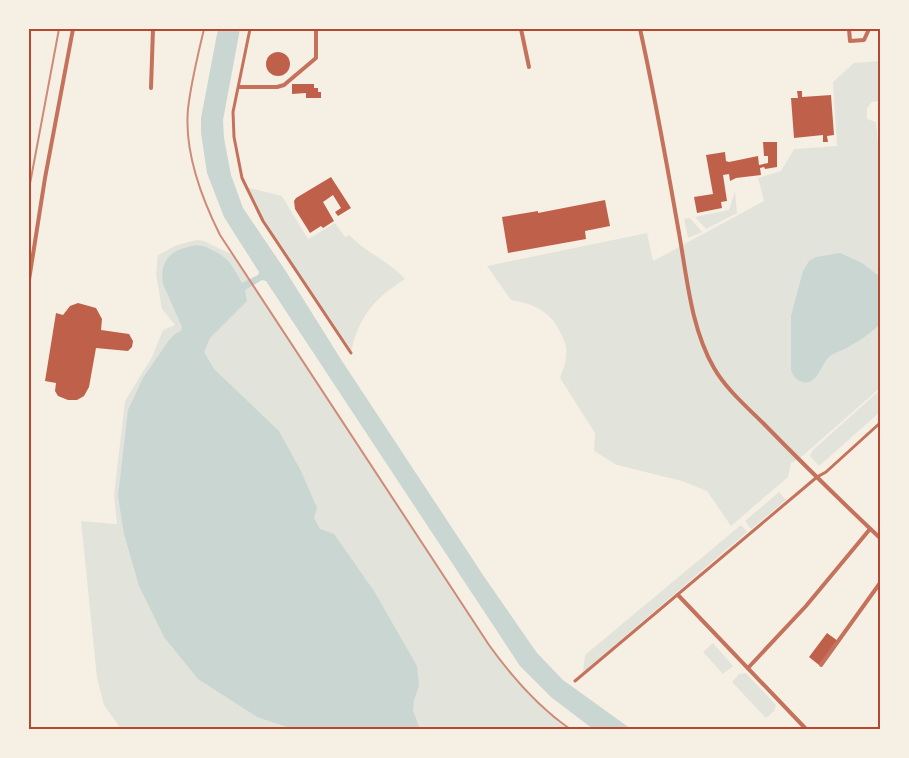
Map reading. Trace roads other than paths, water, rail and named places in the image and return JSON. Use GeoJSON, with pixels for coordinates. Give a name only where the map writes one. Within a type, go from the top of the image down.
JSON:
{"type":"FeatureCollection","features":[{"type":"Feature","properties":{"kind":"street"},"geometry":{"type":"LineString","coordinates":[[29,280],[42,197],[73,29]]}},
{"type":"Feature","properties":{"kind":"street"},"geometry":{"type":"LineString","coordinates":[[151,88],[153,29]]}},
{"type":"Feature","properties":{"kind":"street"},"geometry":{"type":"LineString","coordinates":[[250,29],[234,112],[234,136],[237,158],[246,187],[263,221],[351,353]]}},
{"type":"Feature","properties":{"kind":"street"},"geometry":{"type":"LineString","coordinates":[[239,87],[277,87],[284,85],[316,58],[316,29]]}},
{"type":"Feature","properties":{"kind":"street"},"geometry":{"type":"LineString","coordinates":[[521,29],[529,67]]}},
{"type":"Feature","properties":{"kind":"street"},"geometry":{"type":"LineString","coordinates":[[640,29],[656,104],[692,304],[703,345],[715,370],[731,390],[880,538]]}},
{"type":"Feature","properties":{"kind":"street"},"geometry":{"type":"LineString","coordinates":[[849,29],[850,41],[864,40],[869,29]]}},
{"type":"Feature","properties":{"kind":"street"},"geometry":{"type":"LineString","coordinates":[[575,681],[817,477],[826,472],[880,423]]}},
{"type":"Feature","properties":{"kind":"street"},"geometry":{"type":"LineString","coordinates":[[748,668],[806,606],[870,529]]}},
{"type":"Feature","properties":{"kind":"street"},"geometry":{"type":"LineString","coordinates":[[821,665],[880,583]]}},
{"type":"Feature","properties":{"kind":"street"},"geometry":{"type":"LineString","coordinates":[[678,595],[806,729]]}},
{"type":"Feature","properties":{"kind":"railway"},"geometry":{"type":"LineString","coordinates":[[29,189],[59,29]]}},
{"type":"Feature","properties":{"kind":"railway"},"geometry":{"type":"LineString","coordinates":[[204,29],[189,99],[187,125],[195,174],[206,205],[220,235],[489,645],[526,690],[547,711],[570,729]]}}]}
